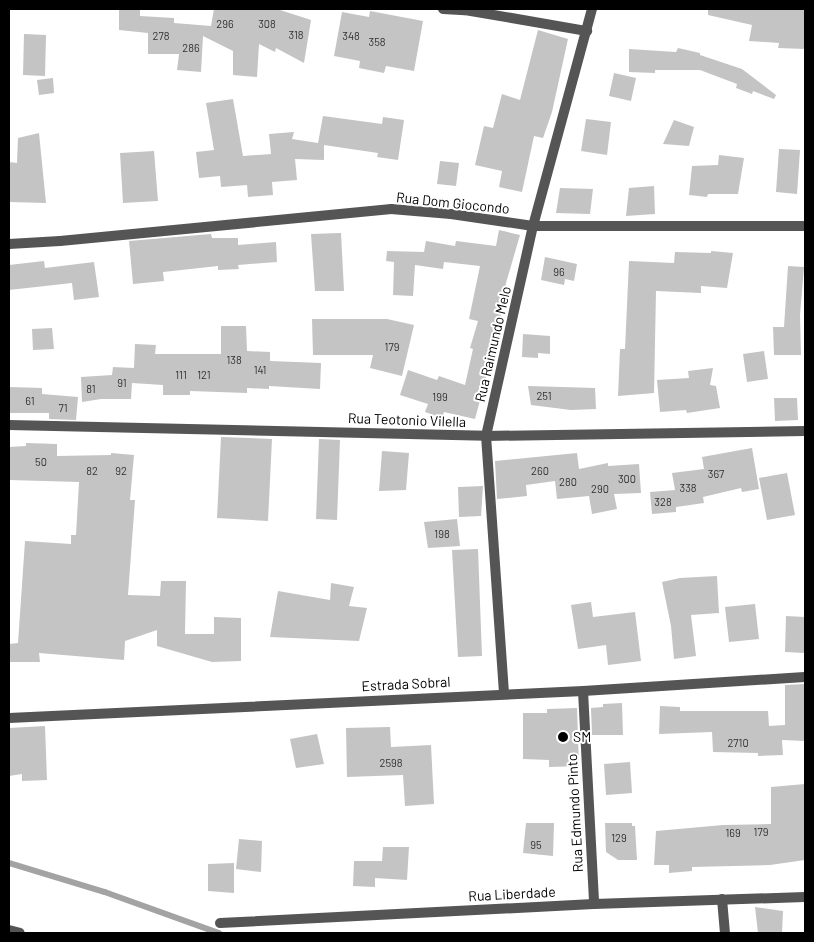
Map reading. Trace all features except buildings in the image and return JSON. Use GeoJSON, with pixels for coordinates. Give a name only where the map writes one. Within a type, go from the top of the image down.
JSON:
{"type":"FeatureCollection","features":[{"type":"Feature","properties":{"kind":"street"},"geometry":{"type":"LineString","coordinates":[[443,9],[465,10],[587,31]]}},
{"type":"Feature","properties":{"kind":"street","name":"Rua Raimundo Melo"},"geometry":{"type":"LineString","coordinates":[[504,693],[486,436],[533,226],[592,9]]}},
{"type":"Feature","properties":{"kind":"street","name":"Rua Dom Giocondo"},"geometry":{"type":"LineString","coordinates":[[9,244],[60,242],[391,209],[451,214],[533,226],[805,226]]}},
{"type":"Feature","properties":{"kind":"street","name":"Rua Teotonio Vilella"},"geometry":{"type":"LineString","coordinates":[[9,425],[486,436],[805,430]]}},
{"type":"Feature","properties":{"kind":"street","name":"Estrada Sobral"},"geometry":{"type":"LineString","coordinates":[[9,718],[504,693],[583,691],[805,677]]}},
{"type":"Feature","properties":{"kind":"street","name":"Rua Edmundo Pinto"},"geometry":{"type":"LineString","coordinates":[[583,691],[594,904]]}},
{"type":"Feature","properties":{"kind":"street","name":"Rua Liberdade"},"geometry":{"type":"LineString","coordinates":[[220,923],[722,898],[805,897]]}},
{"type":"Feature","properties":{"kind":"street"},"geometry":{"type":"LineString","coordinates":[[722,898],[725,933]]}},
{"type":"Feature","properties":{"kind":"street"},"geometry":{"type":"LineString","coordinates":[[9,930],[20,933]]}},
{"type":"Feature","properties":{"kind":"waterway"},"geometry":{"type":"LineString","coordinates":[[9,863],[105,892],[219,933]]}},
{"type":"Feature","properties":{"kind":"place","name":"SM"},"geometry":{"type":"Point","coordinates":[563,737]}}]}
